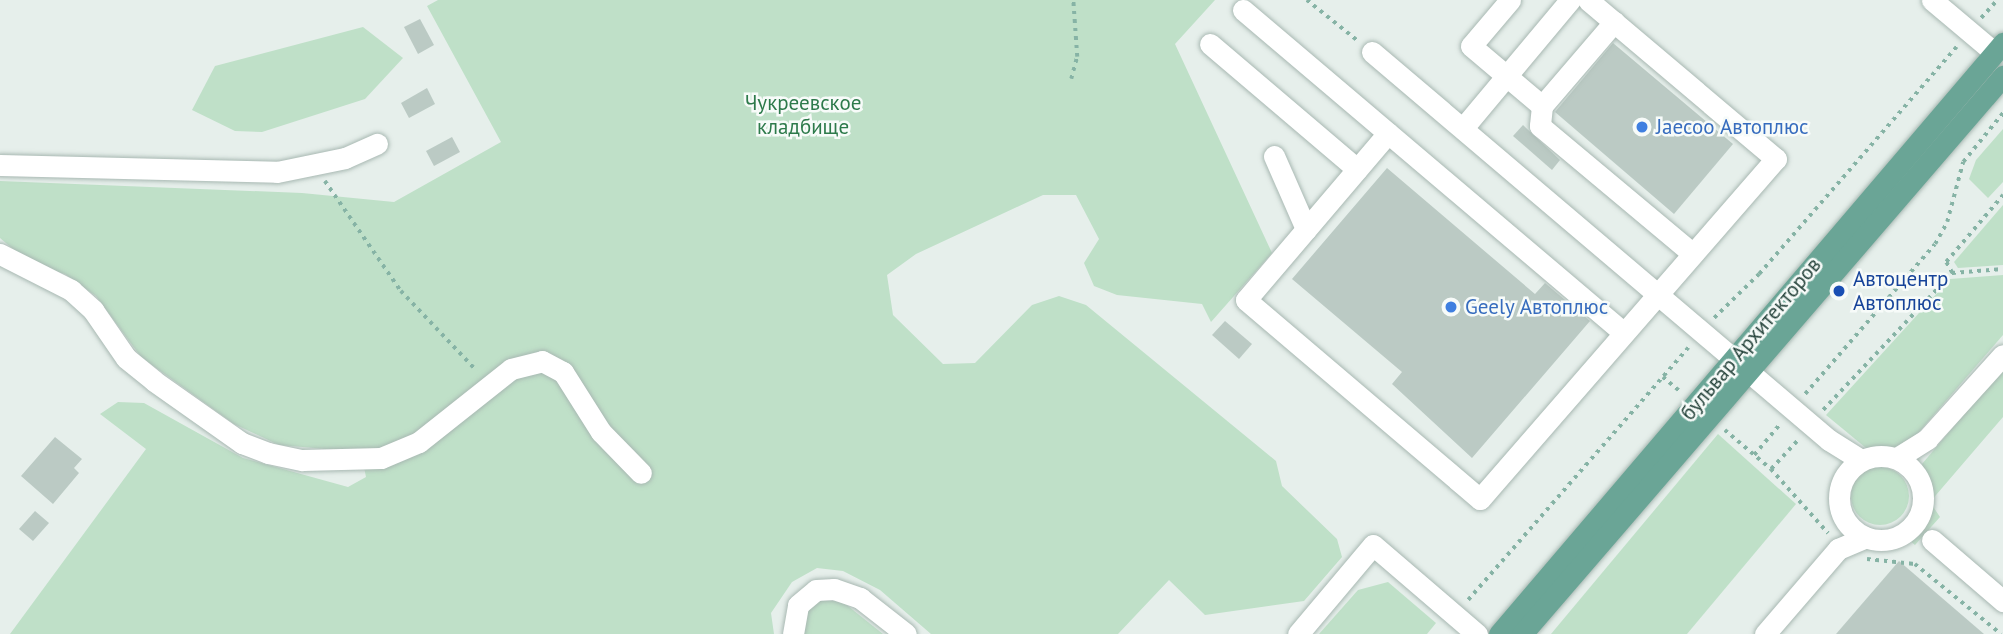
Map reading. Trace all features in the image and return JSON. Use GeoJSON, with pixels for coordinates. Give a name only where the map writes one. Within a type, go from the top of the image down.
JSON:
{"type":"FeatureCollection","features":[{"type":"Feature","properties":{"kind":"main road","name":"бульвар Архитекторов"},"geometry":{"type":"LineString","coordinates":[[1522,634],[1999,48]]}},
{"type":"Feature","properties":{"kind":"main road","name":"бульвар Архитекторов"},"geometry":{"type":"LineString","coordinates":[[1499,634],[2003,76]]}},
{"type":"Feature","properties":{"kind":"street"},"geometry":{"type":"LineString","coordinates":[[1510,0],[1471,46],[1542,106]]}},
{"type":"Feature","properties":{"kind":"street"},"geometry":{"type":"LineString","coordinates":[[1463,128],[1570,0]]}},
{"type":"Feature","properties":{"kind":"street"},"geometry":{"type":"LineString","coordinates":[[1388,133],[1246,300],[1480,499],[1776,159],[1588,0]]}},
{"type":"Feature","properties":{"kind":"street"},"geometry":{"type":"LineString","coordinates":[[1932,0],[1970,32],[1999,48]]}},
{"type":"Feature","properties":{"kind":"street"},"geometry":{"type":"LineString","coordinates":[[1243,10],[1623,332]]}},
{"type":"Feature","properties":{"kind":"street"},"geometry":{"type":"LineString","coordinates":[[1614,22],[1542,106],[1540,126],[1693,254]]}},
{"type":"Feature","properties":{"kind":"street"},"geometry":{"type":"LineString","coordinates":[[1210,44],[1357,169]]}},
{"type":"Feature","properties":{"kind":"street"},"geometry":{"type":"LineString","coordinates":[[1372,52],[1829,440],[1861,460],[1905,465]]}},
{"type":"Feature","properties":{"kind":"street"},"geometry":{"type":"LineString","coordinates":[[0,165],[200,173],[311,167],[377,144]]}},
{"type":"Feature","properties":{"kind":"street"},"geometry":{"type":"LineString","coordinates":[[1274,156],[1306,229]]}},
{"type":"Feature","properties":{"kind":"street"},"geometry":{"type":"LineString","coordinates":[[0,254],[71,290],[93,310],[126,358],[154,382],[242,443],[268,453],[302,460],[381,458],[419,442],[512,369],[541,361],[563,372],[600,432],[641,473]]}},
{"type":"Feature","properties":{"kind":"street"},"geometry":{"type":"LineString","coordinates":[[1905,465],[2003,355]]}},
{"type":"Feature","properties":{"kind":"street"},"geometry":{"type":"LineString","coordinates":[[1829,440],[1842,481],[1838,550]]}},
{"type":"Feature","properties":{"kind":"street"},"geometry":{"type":"LineString","coordinates":[[1842,481],[1861,460]]}},
{"type":"Feature","properties":{"kind":"street"},"geometry":{"type":"LineString","coordinates":[[1765,634],[1838,550],[1866,537],[1893,538],[1915,522],[1923,496],[1905,465]]}},
{"type":"Feature","properties":{"kind":"street"},"geometry":{"type":"LineString","coordinates":[[1842,515],[1866,537]]}},
{"type":"Feature","properties":{"kind":"street"},"geometry":{"type":"LineString","coordinates":[[1933,540],[2003,601]]}},
{"type":"Feature","properties":{"kind":"street"},"geometry":{"type":"LineString","coordinates":[[1298,634],[1373,545],[1477,634]]}},
{"type":"Feature","properties":{"kind":"street"},"geometry":{"type":"LineString","coordinates":[[793,634],[798,605],[816,590],[834,589],[860,598],[906,634]]}},
{"type":"Feature","properties":{"kind":"path"},"geometry":{"type":"LineString","coordinates":[[1070,79],[1077,57],[1073,0]]}},
{"type":"Feature","properties":{"kind":"path"},"geometry":{"type":"LineString","coordinates":[[1307,0],[1372,52]]}},
{"type":"Feature","properties":{"kind":"path"},"geometry":{"type":"LineString","coordinates":[[1736,291],[1759,274],[1997,0]]}},
{"type":"Feature","properties":{"kind":"path"},"geometry":{"type":"LineString","coordinates":[[1826,370],[1935,244],[1947,222],[1963,162],[2003,113]]}},
{"type":"Feature","properties":{"kind":"path"},"geometry":{"type":"LineString","coordinates":[[311,167],[327,182],[401,291],[449,346],[493,382]]}},
{"type":"Feature","properties":{"kind":"path"},"geometry":{"type":"LineString","coordinates":[[1952,273],[1946,262],[2003,195]]}},
{"type":"Feature","properties":{"kind":"path"},"geometry":{"type":"LineString","coordinates":[[1819,413],[1952,273],[2003,269]]}},
{"type":"Feature","properties":{"kind":"path"},"geometry":{"type":"LineString","coordinates":[[1455,615],[1663,377]]}},
{"type":"Feature","properties":{"kind":"path"},"geometry":{"type":"LineString","coordinates":[[1799,438],[1771,469],[1831,536],[1844,557],[1914,564],[2001,634]]}},
{"type":"Feature","properties":{"kind":"green space","name":"Чукреевское кладбище"},"geometry":{"type":"Polygon","coordinates":[[[438,0],[1215,0],[1175,44],[1272,253],[1211,322],[1202,304],[1117,295],[1094,286],[1084,263],[1099,239],[1076,195],[1043,195],[916,254],[887,275],[893,315],[943,364],[975,363],[1032,305],[1059,296],[1086,305],[1276,461],[1282,486],[1337,539],[1342,557],[1304,601],[1205,615],[1169,580],[1118,634],[931,634],[880,590],[843,571],[817,568],[792,582],[771,613],[774,634],[10,634],[146,449],[100,414],[118,402],[144,403],[243,458],[348,487],[366,477],[361,452],[279,445],[234,424],[141,357],[96,296],[65,274],[32,265],[0,238],[0,181],[302,193],[394,202],[501,142],[427,6],[438,0]]]}},
{"type":"Feature","properties":{"kind":"green space"},"geometry":{"type":"Polygon","coordinates":[[[363,27],[403,58],[365,99],[262,132],[235,131],[192,110],[215,66],[363,27]]]}},
{"type":"Feature","properties":{"kind":"green space"},"geometry":{"type":"Polygon","coordinates":[[[2003,129],[2003,182],[1988,198],[1969,179],[1976,160],[2003,129]]]}},
{"type":"Feature","properties":{"kind":"green space"},"geometry":{"type":"Polygon","coordinates":[[[2003,205],[2003,265],[1958,268],[1954,262],[2003,205]]]}},
{"type":"Feature","properties":{"kind":"green space"},"geometry":{"type":"Polygon","coordinates":[[[2003,275],[2003,335],[1913,439],[1901,448],[1866,448],[1826,415],[1950,279],[2003,275]]]}},
{"type":"Feature","properties":{"kind":"green space"},"geometry":{"type":"Polygon","coordinates":[[[2003,368],[2003,417],[1930,502],[1940,517],[1915,545],[1908,539],[1925,514],[1927,502],[1922,464],[2003,368]]]}},
{"type":"Feature","properties":{"kind":"green space"},"geometry":{"type":"Polygon","coordinates":[[[1718,434],[1796,504],[1687,634],[1551,634],[1718,434]]]}},
{"type":"Feature","properties":{"kind":"green space"},"geometry":{"type":"Polygon","coordinates":[[[1874,467],[1886,467],[1901,475],[1909,490],[1909,502],[1901,517],[1886,525],[1874,525],[1859,517],[1851,502],[1851,490],[1859,475],[1874,467]]]}},
{"type":"Feature","properties":{"kind":"green space"},"geometry":{"type":"Polygon","coordinates":[[[1388,582],[1436,623],[1427,634],[1319,634],[1358,590],[1388,582]]]}},
{"type":"Feature","properties":{"kind":"green space"},"geometry":{"type":"Polygon","coordinates":[[[824,600],[843,602],[883,634],[803,634],[804,615],[813,603],[824,600]]]}},
{"type":"Feature","properties":{"kind":"building"},"geometry":{"type":"Polygon","coordinates":[[[420,19],[434,45],[418,54],[404,27],[420,19]]]}},
{"type":"Feature","properties":{"kind":"building","name":"Jaecoo Автоплюс"},"geometry":{"type":"Polygon","coordinates":[[[1613,43],[1733,144],[1674,214],[1555,112],[1613,43]]]}},
{"type":"Feature","properties":{"kind":"building"},"geometry":{"type":"Polygon","coordinates":[[[427,88],[435,104],[409,118],[401,103],[427,88]]]}},
{"type":"Feature","properties":{"kind":"building"},"geometry":{"type":"Polygon","coordinates":[[[1523,125],[1560,160],[1552,170],[1513,136],[1523,125]]]}},
{"type":"Feature","properties":{"kind":"building"},"geometry":{"type":"Polygon","coordinates":[[[452,137],[460,152],[434,166],[426,151],[452,137]]]}},
{"type":"Feature","properties":{"kind":"building","name":"Geely Автоплюс"},"geometry":{"type":"Polygon","coordinates":[[[1387,168],[1535,294],[1545,283],[1590,321],[1472,458],[1392,384],[1402,372],[1292,279],[1387,168]]]}},
{"type":"Feature","properties":{"kind":"building"},"geometry":{"type":"Polygon","coordinates":[[[1225,321],[1252,344],[1239,359],[1212,335],[1225,321]]]}},
{"type":"Feature","properties":{"kind":"building"},"geometry":{"type":"Polygon","coordinates":[[[55,437],[82,459],[74,468],[79,473],[53,504],[21,476],[55,437]]]}},
{"type":"Feature","properties":{"kind":"building"},"geometry":{"type":"Polygon","coordinates":[[[35,511],[49,523],[33,541],[19,529],[35,511]]]}},
{"type":"Feature","properties":{"kind":"building"},"geometry":{"type":"Polygon","coordinates":[[[1899,561],[1984,634],[1836,634],[1899,561]]]}},
{"type":"Feature","properties":{"kind":"place","name":"Jaecoo Автоплюс"},"geometry":{"type":"Point","coordinates":[1642,127]}},
{"type":"Feature","properties":{"kind":"place","name":"Автоцентр Автоплюс"},"geometry":{"type":"Point","coordinates":[1839,291]}},
{"type":"Feature","properties":{"kind":"place","name":"Geely Автоплюс"},"geometry":{"type":"Point","coordinates":[1451,307]}}]}
